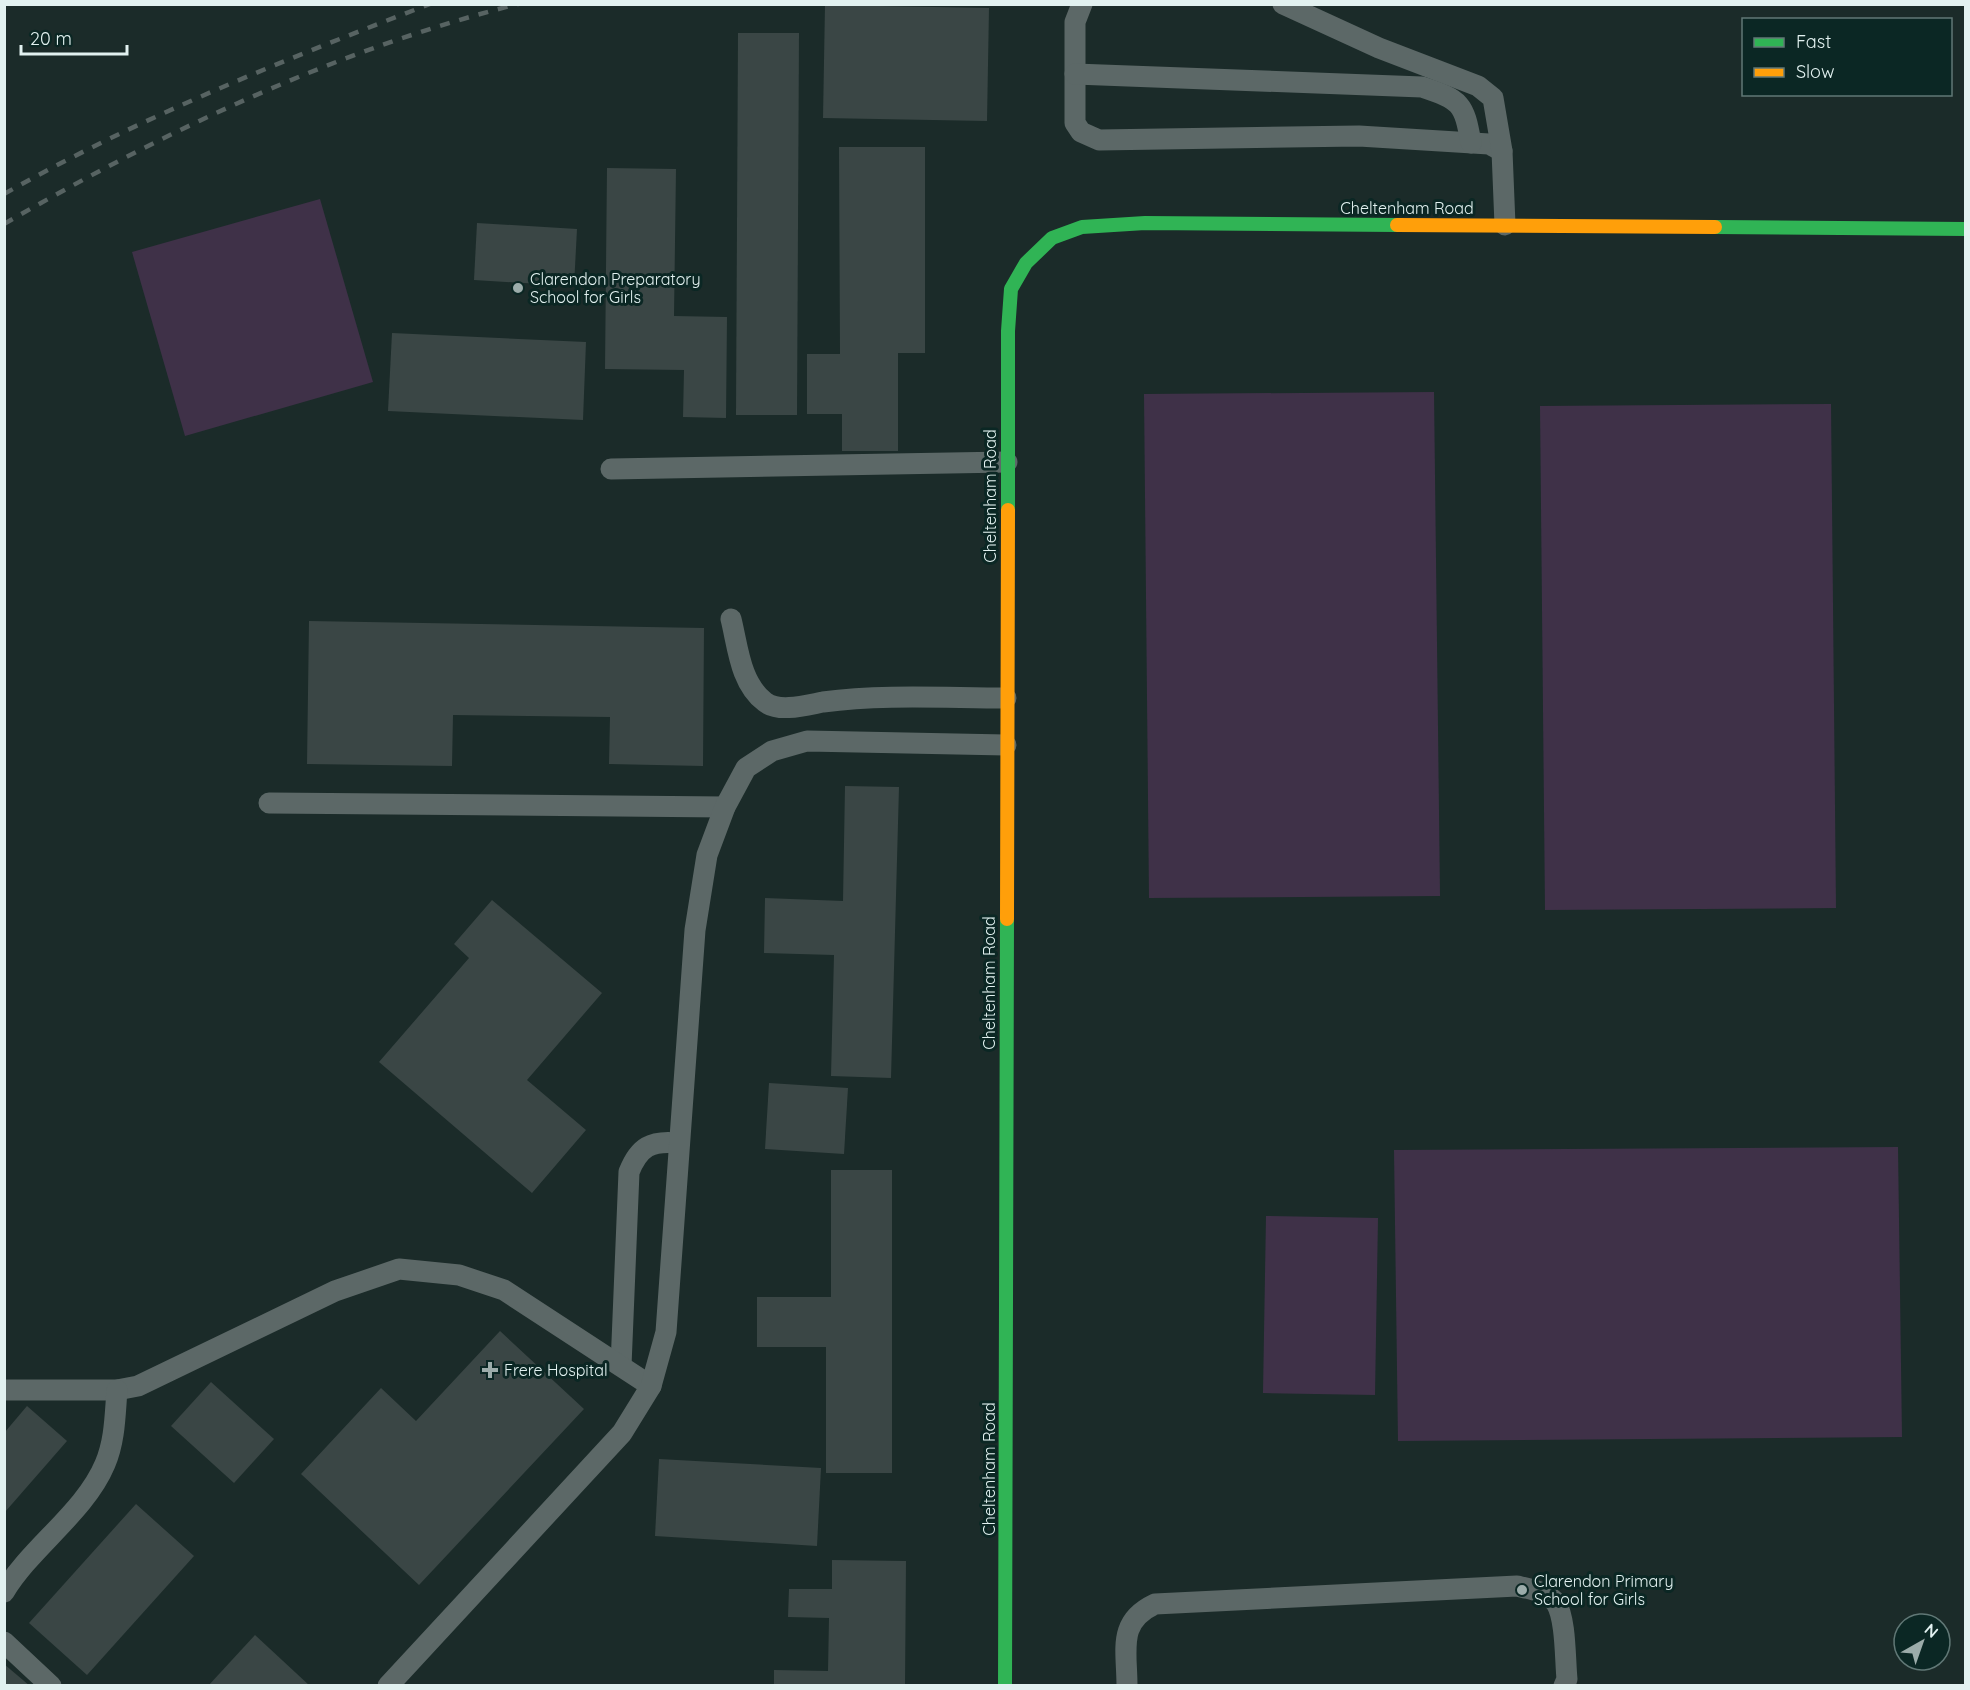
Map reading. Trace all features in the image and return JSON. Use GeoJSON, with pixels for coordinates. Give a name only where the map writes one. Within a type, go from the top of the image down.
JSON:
{"type":"FeatureCollection","features":[{"type":"Feature","properties":{"kind":"street","name":"Cheltenham Road"},"geometry":{"type":"LineString","coordinates":[[1005,1686],[1008,331],[1011,290],[1026,263],[1052,238],[1082,227],[1145,224],[1965,229]]}},
{"type":"Feature","properties":{"kind":"lane"},"geometry":{"type":"LineString","coordinates":[[1082,4],[1075,22],[1075,123],[1081,132],[1099,140],[1359,136],[1490,144],[1502,151]]}},
{"type":"Feature","properties":{"kind":"lane"},"geometry":{"type":"LineString","coordinates":[[1283,4],[1379,48],[1478,86],[1493,98],[1502,151],[1505,225]]}},
{"type":"Feature","properties":{"kind":"lane"},"geometry":{"type":"LineString","coordinates":[[1075,74],[1422,87],[1457,102],[1466,113],[1470,143]]}},
{"type":"Feature","properties":{"kind":"lane"},"geometry":{"type":"LineString","coordinates":[[611,469],[1007,462]]}},
{"type":"Feature","properties":{"kind":"lane"},"geometry":{"type":"LineString","coordinates":[[731,619],[740,664],[766,703],[779,708],[851,699],[910,696],[1006,698]]}},
{"type":"Feature","properties":{"kind":"lane"},"geometry":{"type":"LineString","coordinates":[[388,1686],[622,1433],[651,1386],[666,1332],[695,930],[707,855],[725,807],[747,768],[772,751],[807,741],[1006,745]]}},
{"type":"Feature","properties":{"kind":"lane"},"geometry":{"type":"LineString","coordinates":[[269,803],[725,807]]}},
{"type":"Feature","properties":{"kind":"lane"},"geometry":{"type":"LineString","coordinates":[[621,1366],[629,1172],[639,1154],[650,1145],[660,1141],[678,1143]]}},
{"type":"Feature","properties":{"kind":"lane"},"geometry":{"type":"LineString","coordinates":[[4,1390],[117,1390],[138,1386],[335,1291],[399,1269],[459,1275],[504,1290],[651,1386]]}},
{"type":"Feature","properties":{"kind":"lane"},"geometry":{"type":"LineString","coordinates":[[4,1592],[88,1491],[105,1465],[113,1437],[117,1390]]}},
{"type":"Feature","properties":{"kind":"lane"},"geometry":{"type":"LineString","coordinates":[[1127,1686],[1129,1624],[1140,1611],[1155,1604],[1518,1586],[1541,1592],[1555,1602],[1560,1614],[1567,1679],[1564,1686]]}},
{"type":"Feature","properties":{"kind":"lane"},"geometry":{"type":"LineString","coordinates":[[4,1642],[51,1686]]}},
{"type":"Feature","properties":{"kind":"shaded area"},"geometry":{"type":"Polygon","coordinates":[[[320,199],[373,382],[185,436],[132,252],[320,199]]]}},
{"type":"Feature","properties":{"kind":"shaded area"},"geometry":{"type":"Polygon","coordinates":[[[1434,392],[1440,896],[1149,898],[1144,394],[1434,392]]]}},
{"type":"Feature","properties":{"kind":"shaded area"},"geometry":{"type":"Polygon","coordinates":[[[1831,404],[1836,908],[1545,910],[1540,406],[1831,404]]]}},
{"type":"Feature","properties":{"kind":"shaded area"},"geometry":{"type":"Polygon","coordinates":[[[1898,1147],[1902,1437],[1398,1441],[1394,1150],[1898,1147]]]}},
{"type":"Feature","properties":{"kind":"shaded area"},"geometry":{"type":"Polygon","coordinates":[[[1266,1216],[1378,1218],[1375,1395],[1263,1393],[1266,1216]]]}},
{"type":"Feature","properties":{"kind":"building"},"geometry":{"type":"Polygon","coordinates":[[[825,5],[989,8],[987,121],[823,118],[825,5]]]}},
{"type":"Feature","properties":{"kind":"building"},"geometry":{"type":"Polygon","coordinates":[[[738,33],[799,33],[797,415],[736,415],[738,33]]]}},
{"type":"Feature","properties":{"kind":"building"},"geometry":{"type":"Polygon","coordinates":[[[839,147],[925,147],[925,353],[898,353],[898,451],[842,451],[842,414],[807,414],[807,354],[840,354],[839,147]]]}},
{"type":"Feature","properties":{"kind":"building"},"geometry":{"type":"Polygon","coordinates":[[[607,168],[676,169],[674,316],[727,317],[726,418],[683,417],[684,370],[605,369],[607,168]]]}},
{"type":"Feature","properties":{"kind":"building"},"geometry":{"type":"Polygon","coordinates":[[[477,223],[577,229],[574,286],[474,280],[477,223]]]}},
{"type":"Feature","properties":{"kind":"building"},"geometry":{"type":"Polygon","coordinates":[[[392,333],[586,342],[583,420],[388,411],[392,333]]]}},
{"type":"Feature","properties":{"kind":"building"},"geometry":{"type":"Polygon","coordinates":[[[309,621],[704,628],[703,766],[609,764],[610,717],[453,715],[452,766],[307,764],[309,621]]]}},
{"type":"Feature","properties":{"kind":"building"},"geometry":{"type":"Polygon","coordinates":[[[845,786],[899,787],[891,1078],[831,1076],[834,955],[764,953],[765,898],[843,901],[845,786]]]}},
{"type":"Feature","properties":{"kind":"building"},"geometry":{"type":"Polygon","coordinates":[[[492,900],[602,993],[527,1080],[586,1130],[532,1193],[379,1062],[469,958],[454,944],[492,900]]]}},
{"type":"Feature","properties":{"kind":"building"},"geometry":{"type":"Polygon","coordinates":[[[769,1083],[848,1088],[844,1154],[765,1149],[769,1083]]]}},
{"type":"Feature","properties":{"kind":"building"},"geometry":{"type":"Polygon","coordinates":[[[831,1170],[892,1170],[892,1473],[826,1473],[826,1347],[757,1347],[757,1297],[831,1297],[831,1170]]]}},
{"type":"Feature","properties":{"kind":"building"},"geometry":{"type":"Polygon","coordinates":[[[500,1331],[584,1409],[419,1585],[301,1474],[381,1388],[416,1421],[500,1331]]]}},
{"type":"Feature","properties":{"kind":"building"},"geometry":{"type":"Polygon","coordinates":[[[211,1382],[274,1439],[234,1483],[171,1426],[211,1382]]]}},
{"type":"Feature","properties":{"kind":"building"},"geometry":{"type":"Polygon","coordinates":[[[27,1406],[67,1441],[5,1512],[5,1432],[27,1406]]]}},
{"type":"Feature","properties":{"kind":"building"},"geometry":{"type":"Polygon","coordinates":[[[659,1459],[821,1468],[817,1546],[655,1536],[659,1459]]]}},
{"type":"Feature","properties":{"kind":"building"},"geometry":{"type":"Polygon","coordinates":[[[136,1504],[194,1556],[87,1675],[29,1623],[136,1504]]]}},
{"type":"Feature","properties":{"kind":"building"},"geometry":{"type":"Polygon","coordinates":[[[832,1560],[906,1561],[905,1686],[774,1686],[774,1670],[828,1671],[829,1618],[788,1617],[789,1589],[832,1589],[832,1560]]]}},
{"type":"Feature","properties":{"kind":"building"},"geometry":{"type":"Polygon","coordinates":[[[255,1635],[310,1686],[208,1686],[255,1635]]]}},
{"type":"Feature","properties":{"kind":"building"},"geometry":{"type":"Polygon","coordinates":[[[4,1664],[30,1686],[4,1686],[4,1664]]]}},
{"type":"Feature","properties":{"kind":"railway"},"geometry":{"type":"LineString","coordinates":[[4,194],[107,140],[213,91],[430,4]]}},
{"type":"Feature","properties":{"kind":"railway"},"geometry":{"type":"LineString","coordinates":[[4,224],[127,157],[254,96],[384,44],[518,4]]}},
{"type":"Feature","properties":{"kind":"traffic: fast"},"geometry":{"type":"LineString","coordinates":[[1008,510],[1008,331],[1011,289],[1026,263],[1052,238],[1082,227],[1145,223],[1397,225]]}},
{"type":"Feature","properties":{"kind":"traffic: fast"},"geometry":{"type":"LineString","coordinates":[[1715,227],[1966,229]]}},
{"type":"Feature","properties":{"kind":"traffic: fast"},"geometry":{"type":"LineString","coordinates":[[1005,1686],[1007,919]]}},
{"type":"Feature","properties":{"kind":"traffic: slow"},"geometry":{"type":"LineString","coordinates":[[1397,225],[1715,227]]}},
{"type":"Feature","properties":{"kind":"traffic: slow"},"geometry":{"type":"LineString","coordinates":[[1007,919],[1008,510]]}},
{"type":"Feature","properties":{"kind":"place","name":"Clarendon Preparatory School for Girls"},"geometry":{"type":"Point","coordinates":[518,288]}},
{"type":"Feature","properties":{"kind":"place","name":"Frere Hospital"},"geometry":{"type":"Point","coordinates":[490,1370]}},
{"type":"Feature","properties":{"kind":"place","name":"Clarendon Primary School for Girls"},"geometry":{"type":"Point","coordinates":[1522,1590]}}]}
